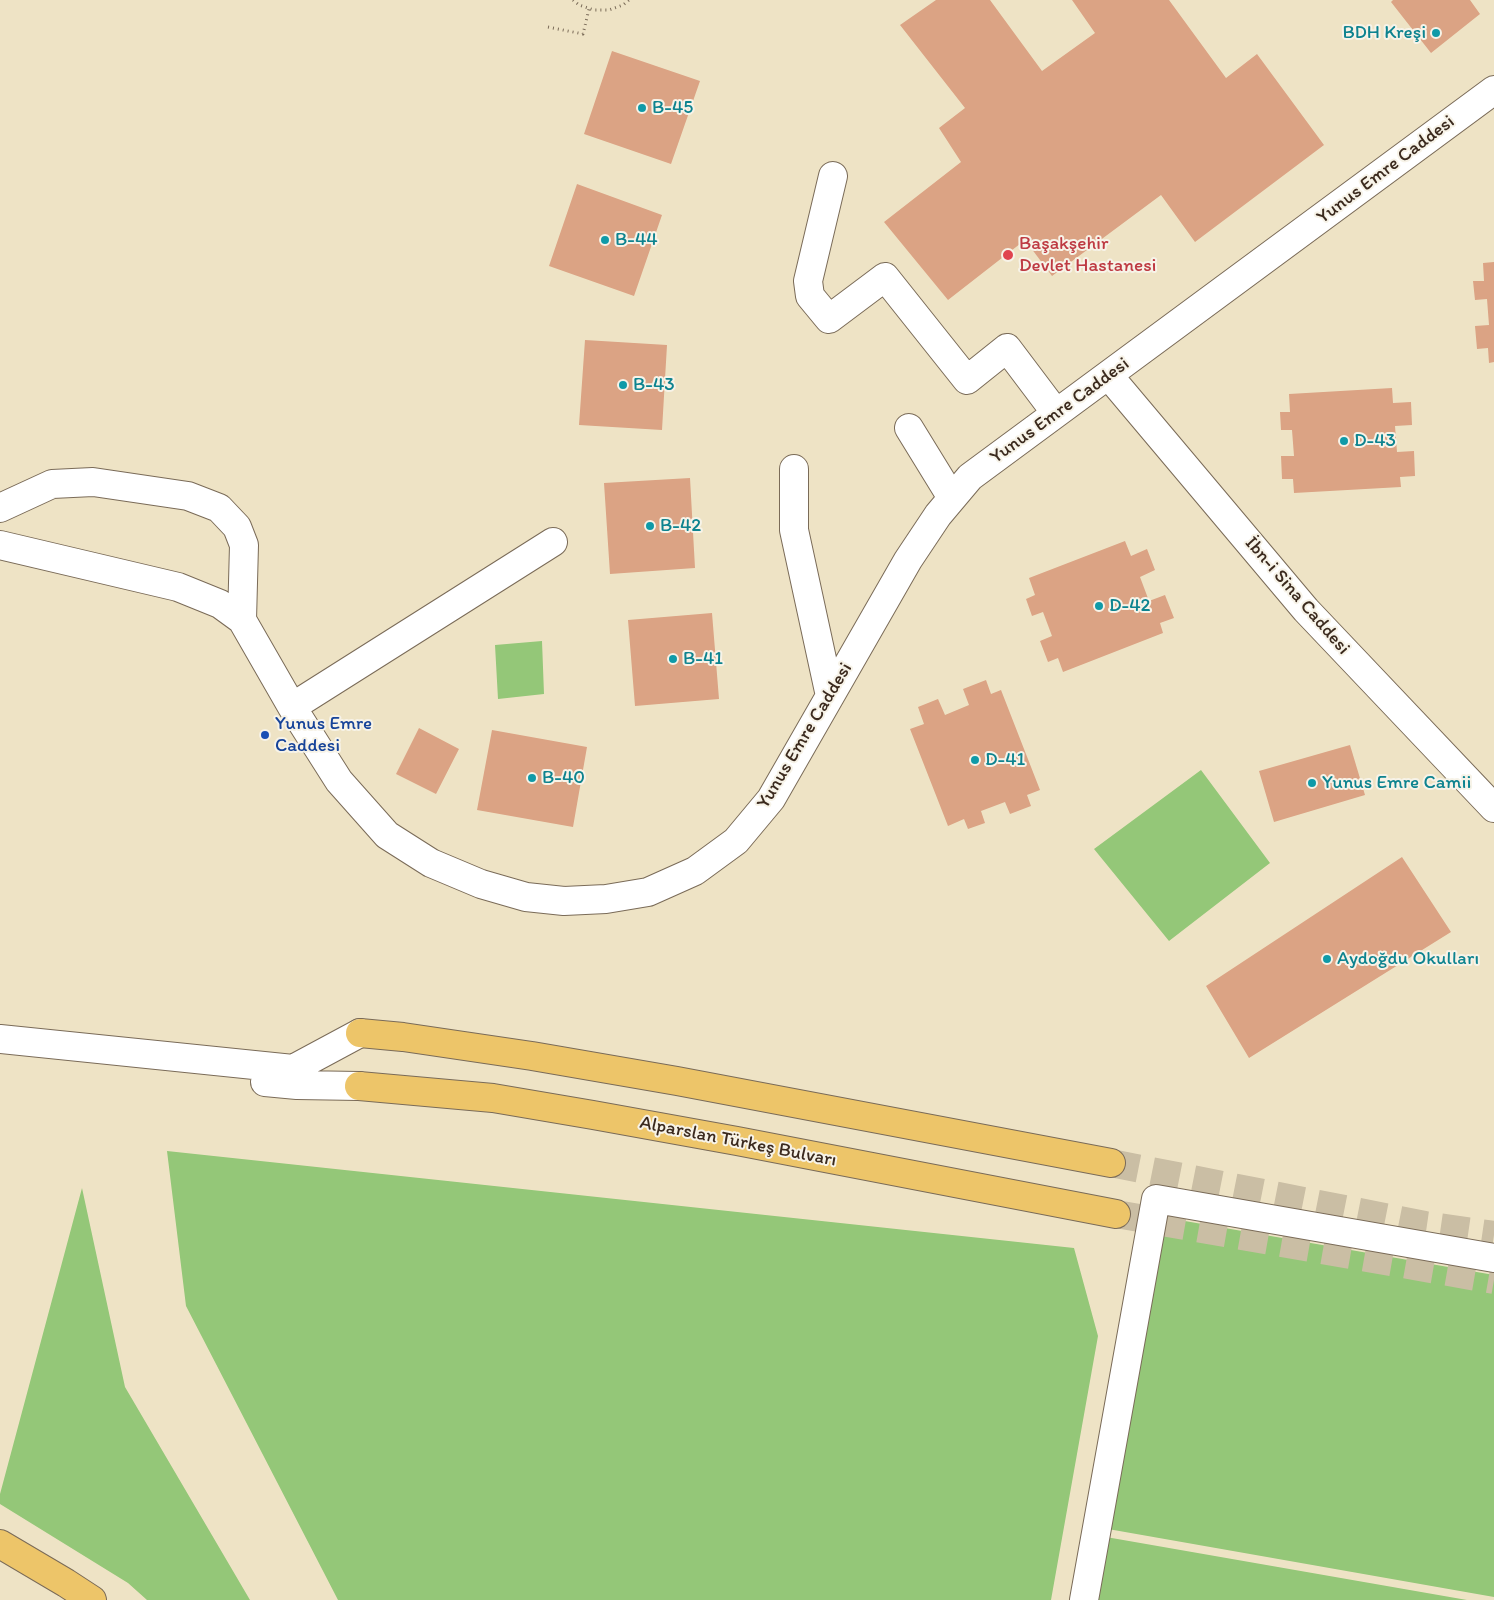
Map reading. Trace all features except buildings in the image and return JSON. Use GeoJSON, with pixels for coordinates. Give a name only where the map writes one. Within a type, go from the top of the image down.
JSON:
{"type":"FeatureCollection","features":[{"type":"Feature","properties":{"kind":"main road"},"geometry":{"type":"LineString","coordinates":[[360,1033],[532,1056],[677,1081],[1111,1164]]}},
{"type":"Feature","properties":{"kind":"main road","name":"Alparslan Türkeş Bulvarı"},"geometry":{"type":"LineString","coordinates":[[359,1086],[493,1098],[737,1140],[1116,1214]]}},
{"type":"Feature","properties":{"kind":"main road"},"geometry":{"type":"LineString","coordinates":[[0,1544],[66,1582],[92,1600]]}},
{"type":"Feature","properties":{"kind":"street","name":"Yunus Emre Caddesi"},"geometry":{"type":"LineString","coordinates":[[0,545],[178,587],[220,604],[242,620],[292,706],[339,781],[387,835],[431,864],[481,884],[526,897],[564,901],[606,900],[648,892],[695,871],[736,841],[771,798],[908,560],[938,515],[970,477],[1494,90]]}},
{"type":"Feature","properties":{"kind":"street"},"geometry":{"type":"LineString","coordinates":[[833,176],[808,281],[810,296],[829,319],[885,277],[966,380],[1007,348],[1056,414]]}},
{"type":"Feature","properties":{"kind":"street","name":"İbn-i Sina Caddesi"},"geometry":{"type":"LineString","coordinates":[[1109,376],[1306,610],[1494,808]]}},
{"type":"Feature","properties":{"kind":"street"},"geometry":{"type":"LineString","coordinates":[[909,428],[952,498]]}},
{"type":"Feature","properties":{"kind":"street"},"geometry":{"type":"LineString","coordinates":[[794,469],[794,530],[830,696]]}},
{"type":"Feature","properties":{"kind":"street"},"geometry":{"type":"LineString","coordinates":[[0,508],[52,484],[93,482],[188,496],[219,508],[238,527],[244,545],[242,620]]}},
{"type":"Feature","properties":{"kind":"street"},"geometry":{"type":"LineString","coordinates":[[292,706],[553,542]]}},
{"type":"Feature","properties":{"kind":"street"},"geometry":{"type":"LineString","coordinates":[[0,1039],[293,1069],[360,1033]]}},
{"type":"Feature","properties":{"kind":"street"},"geometry":{"type":"LineString","coordinates":[[0,1056],[297,1085],[359,1086]]}},
{"type":"Feature","properties":{"kind":"street"},"geometry":{"type":"LineString","coordinates":[[1084,1600],[1156,1199],[1494,1258]]}},
{"type":"Feature","properties":{"kind":"path"},"geometry":{"type":"LineString","coordinates":[[573,0],[579,5],[594,10],[609,10],[623,5],[629,0]]}},
{"type":"Feature","properties":{"kind":"path"},"geometry":{"type":"LineString","coordinates":[[548,27],[583,34],[589,9]]}},
{"type":"Feature","properties":{"kind":"green space"},"geometry":{"type":"Polygon","coordinates":[[[542,641],[544,694],[498,699],[495,645],[542,641]]]}},
{"type":"Feature","properties":{"kind":"green space"},"geometry":{"type":"Polygon","coordinates":[[[1201,770],[1270,863],[1169,941],[1094,849],[1201,770]]]}},
{"type":"Feature","properties":{"kind":"green space"},"geometry":{"type":"Polygon","coordinates":[[[167,1151],[1074,1248],[1098,1336],[1051,1600],[338,1600],[186,1306],[167,1151]]]}},
{"type":"Feature","properties":{"kind":"green space"},"geometry":{"type":"Polygon","coordinates":[[[82,1188],[125,1387],[250,1600],[147,1600],[128,1583],[0,1504],[0,1494],[82,1188]]]}},
{"type":"Feature","properties":{"kind":"green space"},"geometry":{"type":"Polygon","coordinates":[[[1162,1217],[1494,1275],[1494,1597],[1108,1529],[1162,1217]]]}},
{"type":"Feature","properties":{"kind":"green space"},"geometry":{"type":"Polygon","coordinates":[[[1106,1537],[1467,1600],[1094,1600],[1106,1537]]]}},
{"type":"Feature","properties":{"kind":"tunnel"},"geometry":{"type":"LineString","coordinates":[[1111,1163],[1425,1225],[1494,1235]]}},
{"type":"Feature","properties":{"kind":"tunnel"},"geometry":{"type":"LineString","coordinates":[[1116,1214],[1494,1280]]}},
{"type":"Feature","properties":{"kind":"place","name":"BDH Kreşi"},"geometry":{"type":"Point","coordinates":[1436,33]}},
{"type":"Feature","properties":{"kind":"place","name":"B-45"},"geometry":{"type":"Point","coordinates":[642,108]}},
{"type":"Feature","properties":{"kind":"place","name":"B-44"},"geometry":{"type":"Point","coordinates":[605,240]}},
{"type":"Feature","properties":{"kind":"place","name":"Başakşehir Devlet Hastanesi"},"geometry":{"type":"Point","coordinates":[1008,255]}},
{"type":"Feature","properties":{"kind":"place","name":"B-43"},"geometry":{"type":"Point","coordinates":[623,385]}},
{"type":"Feature","properties":{"kind":"place","name":"D-43"},"geometry":{"type":"Point","coordinates":[1344,441]}},
{"type":"Feature","properties":{"kind":"place","name":"B-42"},"geometry":{"type":"Point","coordinates":[650,526]}},
{"type":"Feature","properties":{"kind":"place","name":"D-42"},"geometry":{"type":"Point","coordinates":[1099,606]}},
{"type":"Feature","properties":{"kind":"place","name":"B-41"},"geometry":{"type":"Point","coordinates":[673,659]}},
{"type":"Feature","properties":{"kind":"place","name":"Yunus Emre Caddesi"},"geometry":{"type":"Point","coordinates":[265,735]}},
{"type":"Feature","properties":{"kind":"place","name":"D-41"},"geometry":{"type":"Point","coordinates":[975,760]}},
{"type":"Feature","properties":{"kind":"place","name":"B-40"},"geometry":{"type":"Point","coordinates":[532,778]}},
{"type":"Feature","properties":{"kind":"place","name":"Yunus Emre Camii"},"geometry":{"type":"Point","coordinates":[1312,783]}},
{"type":"Feature","properties":{"kind":"place","name":"Aydoğdu Okulları"},"geometry":{"type":"Point","coordinates":[1327,959]}}]}
